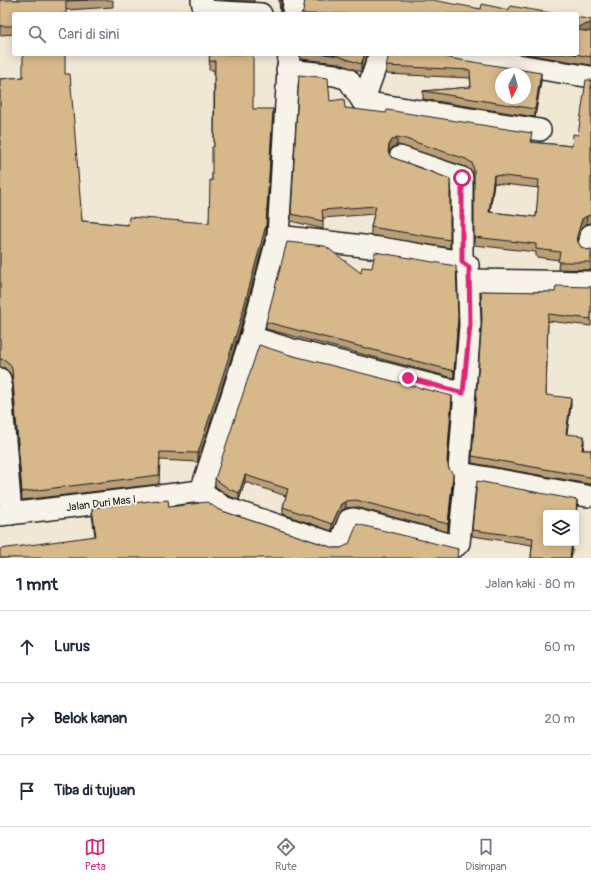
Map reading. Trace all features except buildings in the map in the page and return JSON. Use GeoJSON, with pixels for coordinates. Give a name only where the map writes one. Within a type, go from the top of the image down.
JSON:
{"type":"FeatureCollection","features":[{"type":"Feature","properties":{"kind":"street"},"geometry":{"type":"LineString","coordinates":[[202,0],[204,11],[223,12]]}},
{"type":"Feature","properties":{"kind":"street"},"geometry":{"type":"LineString","coordinates":[[293,12],[294,0]]}},
{"type":"Feature","properties":{"kind":"street"},"geometry":{"type":"LineString","coordinates":[[363,102],[379,56]]}},
{"type":"Feature","properties":{"kind":"street"},"geometry":{"type":"LineString","coordinates":[[463,56],[591,77]]}},
{"type":"Feature","properties":{"kind":"street"},"geometry":{"type":"LineString","coordinates":[[466,474],[459,543],[456,546],[353,519],[349,520],[340,544],[335,545],[223,507],[201,490],[251,337],[278,236],[288,62],[348,79],[363,102],[540,130]]}},
{"type":"Feature","properties":{"kind":"street"},"geometry":{"type":"LineString","coordinates":[[400,157],[462,178],[470,325],[463,393],[460,472],[587,496]]}},
{"type":"Feature","properties":{"kind":"street"},"geometry":{"type":"LineString","coordinates":[[278,236],[388,249],[466,271],[591,282]]}},
{"type":"Feature","properties":{"kind":"street"},"geometry":{"type":"LineString","coordinates":[[251,337],[293,350],[463,393]]}},
{"type":"Feature","properties":{"kind":"street"},"geometry":{"type":"LineString","coordinates":[[0,379],[5,515]]}},
{"type":"Feature","properties":{"kind":"street","name":"Jalan Duri Mas I"},"geometry":{"type":"LineString","coordinates":[[5,515],[201,490]]}},
{"type":"Feature","properties":{"kind":"route"},"geometry":{"type":"LineString","coordinates":[[408,378],[463,393],[470,325],[469,267],[462,262],[462,178]]}}]}
